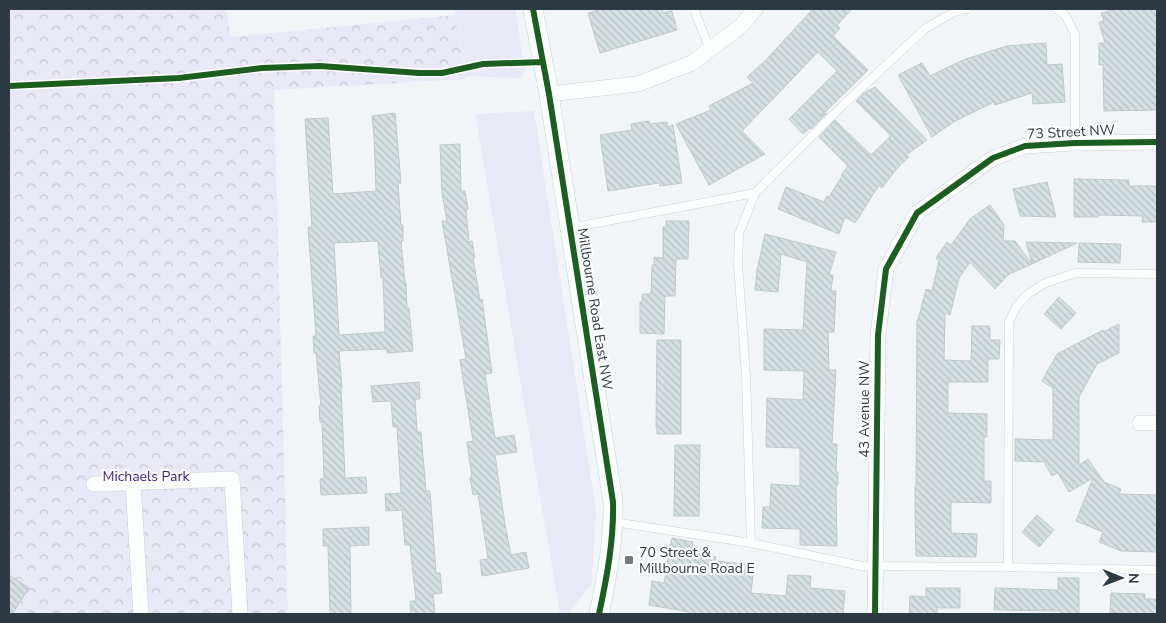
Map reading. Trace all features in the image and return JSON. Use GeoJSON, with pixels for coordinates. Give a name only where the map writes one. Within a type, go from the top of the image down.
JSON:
{"type":"FeatureCollection","features":[{"type":"Feature","properties":{"kind":"street","name":"Millbourne Road East NW"},"geometry":{"type":"LineString","coordinates":[[533,9],[549,94],[613,502],[614,522],[606,582],[599,614]]}},
{"type":"Feature","properties":{"kind":"street"},"geometry":{"type":"LineString","coordinates":[[549,94],[638,84],[692,62],[742,25],[756,9]]}},
{"type":"Feature","properties":{"kind":"street","name":"73 Street NW"},"geometry":{"type":"LineString","coordinates":[[916,213],[993,158],[1025,146],[1075,142],[1157,142]]}},
{"type":"Feature","properties":{"kind":"street","name":"43 Avenue NW"},"geometry":{"type":"LineString","coordinates":[[875,614],[878,335],[886,269],[916,213]]}},
{"type":"Feature","properties":{"kind":"street"},"geometry":{"type":"LineString","coordinates":[[1140,423],[1157,423]]}},
{"type":"Feature","properties":{"kind":"street"},"geometry":{"type":"LineString","coordinates":[[94,484],[232,479],[240,614]]}},
{"type":"Feature","properties":{"kind":"street"},"geometry":{"type":"LineString","coordinates":[[133,483],[141,614]]}},
{"type":"Feature","properties":{"kind":"lane"},"geometry":{"type":"LineString","coordinates":[[694,9],[710,50]]}},
{"type":"Feature","properties":{"kind":"lane"},"geometry":{"type":"LineString","coordinates":[[750,543],[746,376],[738,264],[739,234],[755,193],[843,105],[926,28],[954,12],[967,9]]}},
{"type":"Feature","properties":{"kind":"lane"},"geometry":{"type":"LineString","coordinates":[[1057,9],[1066,14],[1075,34],[1075,142]]}},
{"type":"Feature","properties":{"kind":"lane"},"geometry":{"type":"LineString","coordinates":[[570,228],[755,193]]}},
{"type":"Feature","properties":{"kind":"lane"},"geometry":{"type":"LineString","coordinates":[[1008,567],[1009,322],[1016,307],[1043,284],[1075,273],[1157,274]]}},
{"type":"Feature","properties":{"kind":"lane"},"geometry":{"type":"LineString","coordinates":[[614,522],[750,543],[876,568],[1008,567],[1157,570]]}},
{"type":"Feature","properties":{"kind":"green space","name":"Michaels Park"},"geometry":{"type":"Polygon","coordinates":[[[9,9],[226,9],[231,37],[455,15],[466,79],[274,90],[288,614],[9,614],[9,9]]]}},
{"type":"Feature","properties":{"kind":"green space"},"geometry":{"type":"Polygon","coordinates":[[[454,9],[515,9],[525,71],[520,78],[466,76],[454,9]]]}},
{"type":"Feature","properties":{"kind":"green space"},"geometry":{"type":"Polygon","coordinates":[[[534,111],[596,511],[592,582],[568,614],[560,614],[475,114],[534,111]]]}},
{"type":"Feature","properties":{"kind":"building"},"geometry":{"type":"Polygon","coordinates":[[[602,9],[662,9],[663,13],[672,11],[677,30],[600,53],[588,13],[602,9]]]}},
{"type":"Feature","properties":{"kind":"building"},"geometry":{"type":"Polygon","coordinates":[[[813,9],[852,9],[837,25],[840,28],[833,36],[868,70],[822,115],[827,113],[811,129],[803,134],[789,119],[837,71],[818,52],[742,131],[765,154],[709,185],[676,124],[711,110],[709,106],[753,83],[747,77],[765,61],[813,9]]]}},
{"type":"Feature","properties":{"kind":"building"},"geometry":{"type":"Polygon","coordinates":[[[1116,9],[1157,9],[1157,110],[1104,111],[1103,65],[1099,65],[1099,43],[1105,43],[1099,22],[1104,21],[1101,13],[1116,9]]]}},
{"type":"Feature","properties":{"kind":"building"},"geometry":{"type":"Polygon","coordinates":[[[1046,43],[1047,65],[1062,64],[1065,102],[1033,104],[1032,93],[995,105],[994,102],[955,121],[932,137],[898,75],[922,63],[930,76],[963,60],[1006,46],[1046,43]]]}},
{"type":"Feature","properties":{"kind":"building"},"geometry":{"type":"Polygon","coordinates":[[[875,87],[927,140],[906,155],[909,157],[898,167],[882,188],[879,185],[855,223],[845,217],[839,234],[778,209],[786,187],[824,202],[827,196],[829,197],[848,166],[819,137],[835,120],[871,155],[891,136],[856,101],[864,93],[875,87]]]}},
{"type":"Feature","properties":{"kind":"building"},"geometry":{"type":"Polygon","coordinates":[[[395,113],[401,183],[398,183],[401,225],[403,225],[403,241],[401,241],[413,351],[387,353],[387,349],[339,351],[345,478],[366,477],[367,493],[321,495],[320,479],[324,478],[322,422],[320,422],[319,406],[321,406],[313,336],[316,336],[308,227],[312,227],[305,119],[328,118],[333,194],[376,191],[372,116],[395,113]],[[378,241],[334,243],[339,335],[385,332],[383,277],[381,278],[378,241]]]}},
{"type":"Feature","properties":{"kind":"building"},"geometry":{"type":"Polygon","coordinates":[[[649,121],[650,124],[667,122],[668,127],[673,125],[682,183],[660,186],[659,183],[608,191],[600,135],[632,130],[631,124],[649,121]]]}},
{"type":"Feature","properties":{"kind":"building"},"geometry":{"type":"Polygon","coordinates":[[[460,144],[461,191],[465,191],[468,209],[466,210],[469,242],[472,241],[475,258],[473,258],[480,300],[482,299],[492,373],[485,374],[495,438],[514,435],[517,452],[495,455],[505,525],[511,555],[526,552],[529,568],[482,576],[480,560],[488,559],[478,494],[473,495],[470,478],[472,478],[467,442],[473,441],[460,360],[466,359],[442,221],[447,221],[442,193],[440,145],[460,144]]]}},
{"type":"Feature","properties":{"kind":"building"},"geometry":{"type":"Polygon","coordinates":[[[1074,179],[1129,180],[1129,186],[1157,186],[1157,222],[1142,222],[1143,216],[1098,215],[1098,217],[1074,217],[1074,179]]]}},
{"type":"Feature","properties":{"kind":"building"},"geometry":{"type":"Polygon","coordinates":[[[1047,182],[1056,217],[1020,216],[1013,189],[1047,182]]]}},
{"type":"Feature","properties":{"kind":"building"},"geometry":{"type":"Polygon","coordinates":[[[990,205],[1004,225],[1003,241],[1015,241],[1032,264],[1009,274],[995,289],[970,262],[959,278],[950,315],[945,313],[944,360],[971,361],[972,326],[990,326],[990,340],[1000,340],[999,359],[988,359],[988,382],[948,382],[948,413],[987,414],[987,437],[984,437],[984,481],[991,481],[991,503],[951,502],[951,533],[977,534],[976,557],[916,556],[917,320],[926,289],[932,291],[939,261],[936,258],[947,242],[951,245],[970,219],[990,205]]]}},
{"type":"Feature","properties":{"kind":"building"},"geometry":{"type":"Polygon","coordinates":[[[666,221],[689,221],[688,259],[676,259],[675,296],[665,296],[664,334],[640,333],[640,302],[642,302],[642,294],[651,294],[654,257],[663,258],[663,227],[666,227],[666,221]]]}},
{"type":"Feature","properties":{"kind":"building"},"geometry":{"type":"Polygon","coordinates":[[[765,234],[836,252],[829,275],[833,275],[831,291],[836,291],[834,332],[828,332],[829,370],[836,370],[832,444],[837,444],[837,546],[800,545],[800,529],[762,528],[763,507],[770,507],[771,484],[800,486],[800,448],[766,447],[767,398],[803,400],[804,371],[764,370],[764,329],[803,330],[807,262],[781,254],[778,292],[755,290],[757,270],[765,234]]]}},
{"type":"Feature","properties":{"kind":"building"},"geometry":{"type":"Polygon","coordinates":[[[1026,242],[1077,243],[1032,264],[1026,242]]]}},
{"type":"Feature","properties":{"kind":"building"},"geometry":{"type":"Polygon","coordinates":[[[1079,243],[1121,244],[1120,263],[1078,262],[1079,243]]]}},
{"type":"Feature","properties":{"kind":"building"},"geometry":{"type":"Polygon","coordinates":[[[1059,297],[1076,313],[1061,329],[1044,314],[1059,297]]]}},
{"type":"Feature","properties":{"kind":"building"},"geometry":{"type":"Polygon","coordinates":[[[1119,324],[1119,353],[1097,364],[1079,397],[1079,465],[1088,459],[1104,482],[1121,489],[1119,494],[1157,495],[1157,552],[1121,551],[1099,542],[1103,532],[1076,521],[1093,478],[1069,492],[1058,473],[1052,476],[1044,462],[1015,461],[1015,439],[1053,440],[1053,388],[1042,381],[1057,354],[1103,330],[1103,332],[1119,324]]]}},
{"type":"Feature","properties":{"kind":"building"},"geometry":{"type":"Polygon","coordinates":[[[657,340],[681,340],[681,434],[657,434],[657,340]]]}},
{"type":"Feature","properties":{"kind":"building"},"geometry":{"type":"Polygon","coordinates":[[[419,382],[420,399],[415,399],[417,432],[421,432],[426,491],[430,491],[436,573],[440,573],[442,593],[433,594],[435,614],[411,614],[410,601],[416,601],[410,545],[405,545],[402,510],[386,511],[385,494],[401,493],[397,427],[393,427],[391,401],[373,402],[371,386],[419,382]]]}},
{"type":"Feature","properties":{"kind":"building"},"geometry":{"type":"Polygon","coordinates":[[[675,445],[700,445],[699,516],[674,516],[675,445]]]}},
{"type":"Feature","properties":{"kind":"building"},"geometry":{"type":"Polygon","coordinates":[[[1037,515],[1054,530],[1039,547],[1022,532],[1037,515]]]}},
{"type":"Feature","properties":{"kind":"building"},"geometry":{"type":"Polygon","coordinates":[[[369,527],[369,545],[350,546],[351,614],[330,614],[328,546],[323,546],[323,529],[369,527]]]}},
{"type":"Feature","properties":{"kind":"building"},"geometry":{"type":"Polygon","coordinates":[[[672,538],[693,542],[691,554],[716,557],[715,561],[754,565],[751,593],[786,596],[788,575],[811,576],[810,588],[845,591],[843,614],[689,614],[689,612],[649,605],[652,581],[664,583],[672,538]]]}},
{"type":"Feature","properties":{"kind":"building"},"geometry":{"type":"Polygon","coordinates":[[[9,575],[29,588],[12,614],[9,614],[9,575]]]}},
{"type":"Feature","properties":{"kind":"building"},"geometry":{"type":"Polygon","coordinates":[[[1058,578],[1079,578],[1079,614],[1061,614],[1061,611],[994,610],[995,588],[1058,590],[1058,578]]]}},
{"type":"Feature","properties":{"kind":"building"},"geometry":{"type":"Polygon","coordinates":[[[926,588],[960,588],[960,608],[937,608],[937,614],[909,614],[910,596],[926,597],[926,588]]]}},
{"type":"Feature","properties":{"kind":"building"},"geometry":{"type":"Polygon","coordinates":[[[1111,593],[1145,594],[1145,599],[1157,599],[1157,614],[1110,613],[1111,593]]]}},
{"type":"Feature","properties":{"kind":"cycle path"},"geometry":{"type":"LineString","coordinates":[[533,9],[549,94],[613,502],[609,558],[599,614]]}},
{"type":"Feature","properties":{"kind":"cycle path"},"geometry":{"type":"LineString","coordinates":[[9,86],[179,78],[262,68],[320,66],[442,73],[483,64],[543,62]]}},
{"type":"Feature","properties":{"kind":"cycle path"},"geometry":{"type":"LineString","coordinates":[[875,614],[878,335],[886,269],[917,213],[993,158],[1025,146],[1157,142]]}},
{"type":"Feature","properties":{"kind":"place","name":"70 Street & Millbourne Road E"},"geometry":{"type":"Point","coordinates":[629,560]}}]}
